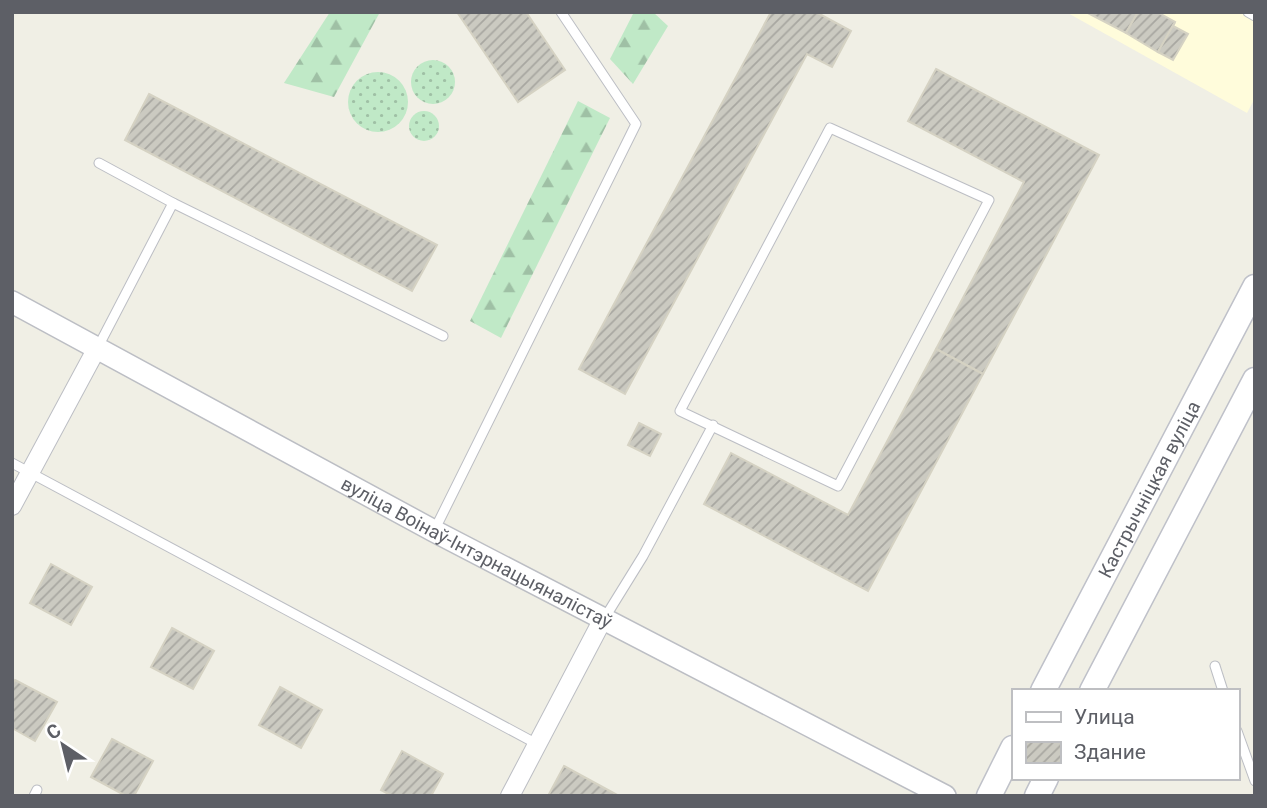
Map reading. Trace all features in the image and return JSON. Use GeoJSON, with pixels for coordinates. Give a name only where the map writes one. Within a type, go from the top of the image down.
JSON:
{"type":"FeatureCollection","features":[{"type":"Feature","properties":{"kind":"main road","name":"Кастрычніцкая вуліца"},"geometry":{"type":"LineString","coordinates":[[1044,689],[1255,287]]}},
{"type":"Feature","properties":{"kind":"main road"},"geometry":{"type":"LineString","coordinates":[[1093,689],[1255,380]]}},
{"type":"Feature","properties":{"kind":"main road"},"geometry":{"type":"LineString","coordinates":[[989,796],[1012,750]]}},
{"type":"Feature","properties":{"kind":"main road"},"geometry":{"type":"LineString","coordinates":[[1037,796],[1045,780]]}},
{"type":"Feature","properties":{"kind":"street","name":"вуліца Воінаў-Інтэрнацыяналістаў"},"geometry":{"type":"LineString","coordinates":[[12,302],[434,531],[945,796]]}},
{"type":"Feature","properties":{"kind":"street"},"geometry":{"type":"LineString","coordinates":[[12,506],[97,348]]}},
{"type":"Feature","properties":{"kind":"street"},"geometry":{"type":"LineString","coordinates":[[510,796],[603,619]]}},
{"type":"Feature","properties":{"kind":"lane"},"geometry":{"type":"LineString","coordinates":[[434,531],[636,124],[561,12]]}},
{"type":"Feature","properties":{"kind":"lane"},"geometry":{"type":"LineString","coordinates":[[1248,12],[1255,16]]}},
{"type":"Feature","properties":{"kind":"lane"},"geometry":{"type":"LineString","coordinates":[[830,128],[989,200],[838,486],[713,425],[680,411],[830,128]]}},
{"type":"Feature","properties":{"kind":"lane"},"geometry":{"type":"LineString","coordinates":[[99,163],[173,203],[443,336]]}},
{"type":"Feature","properties":{"kind":"lane"},"geometry":{"type":"LineString","coordinates":[[97,348],[173,203]]}},
{"type":"Feature","properties":{"kind":"lane"},"geometry":{"type":"LineString","coordinates":[[603,619],[643,556],[713,425]]}},
{"type":"Feature","properties":{"kind":"lane"},"geometry":{"type":"LineString","coordinates":[[12,463],[537,744]]}},
{"type":"Feature","properties":{"kind":"lane"},"geometry":{"type":"LineString","coordinates":[[1215,666],[1222,689]]}},
{"type":"Feature","properties":{"kind":"lane"},"geometry":{"type":"LineString","coordinates":[[1239,737],[1255,781]]}},
{"type":"Feature","properties":{"kind":"shaded area"},"geometry":{"type":"Polygon","coordinates":[[[1066,12],[1255,12],[1255,98],[1247,113],[1066,12]]]}},
{"type":"Feature","properties":{"kind":"green space"},"geometry":{"type":"Polygon","coordinates":[[[330,12],[380,12],[334,97],[284,83],[330,12]]]}},
{"type":"Feature","properties":{"kind":"green space"},"geometry":{"type":"Polygon","coordinates":[[[634,12],[653,12],[668,26],[633,84],[610,59],[634,12]]]}},
{"type":"Feature","properties":{"kind":"green space"},"geometry":{"type":"Polygon","coordinates":[[[433,60],[442,61],[449,66],[454,73],[454,91],[449,98],[442,103],[433,104],[424,103],[417,98],[412,91],[411,82],[412,73],[417,66],[424,61],[433,60]]]}},
{"type":"Feature","properties":{"kind":"green space"},"geometry":{"type":"Polygon","coordinates":[[[378,72],[395,77],[403,85],[408,102],[403,119],[395,127],[378,132],[361,127],[353,119],[348,102],[353,85],[361,77],[378,72]]]}},
{"type":"Feature","properties":{"kind":"green space"},"geometry":{"type":"Polygon","coordinates":[[[578,101],[610,118],[501,338],[470,321],[578,101]]]}},
{"type":"Feature","properties":{"kind":"green space"},"geometry":{"type":"Polygon","coordinates":[[[424,111],[430,112],[438,120],[438,132],[430,140],[424,141],[418,140],[410,132],[409,126],[410,120],[418,112],[424,111]]]}},
{"type":"Feature","properties":{"kind":"building"},"geometry":{"type":"Polygon","coordinates":[[[457,12],[526,12],[565,70],[518,102],[457,12]]]}},
{"type":"Feature","properties":{"kind":"building"},"geometry":{"type":"Polygon","coordinates":[[[771,12],[816,12],[851,31],[832,67],[807,54],[625,394],[579,369],[771,12]]]}},
{"type":"Feature","properties":{"kind":"building"},"geometry":{"type":"Polygon","coordinates":[[[1086,12],[1138,12],[1126,33],[1086,12]]]}},
{"type":"Feature","properties":{"kind":"building"},"geometry":{"type":"Polygon","coordinates":[[[1138,12],[1157,12],[1175,22],[1158,52],[1126,33],[1138,12]]]}},
{"type":"Feature","properties":{"kind":"building"},"geometry":{"type":"Polygon","coordinates":[[[1175,22],[1173,26],[1188,34],[1173,60],[1158,52],[1175,22]]]}},
{"type":"Feature","properties":{"kind":"building"},"geometry":{"type":"Polygon","coordinates":[[[936,69],[1099,155],[983,374],[936,349],[1024,182],[908,121],[936,69]]]}},
{"type":"Feature","properties":{"kind":"building"},"geometry":{"type":"Polygon","coordinates":[[[149,94],[437,245],[412,291],[125,140],[149,94]]]}},
{"type":"Feature","properties":{"kind":"building"},"geometry":{"type":"Polygon","coordinates":[[[936,349],[983,374],[868,591],[704,504],[731,453],[848,515],[936,349]]]}},
{"type":"Feature","properties":{"kind":"building"},"geometry":{"type":"Polygon","coordinates":[[[639,423],[661,434],[650,456],[628,445],[639,423]]]}},
{"type":"Feature","properties":{"kind":"building"},"geometry":{"type":"Polygon","coordinates":[[[51,564],[92,587],[71,625],[30,603],[51,564]]]}},
{"type":"Feature","properties":{"kind":"building"},"geometry":{"type":"Polygon","coordinates":[[[172,628],[214,651],[193,689],[151,667],[172,628]]]}},
{"type":"Feature","properties":{"kind":"building"},"geometry":{"type":"Polygon","coordinates":[[[15,680],[57,702],[35,741],[12,728],[12,685],[15,680]]]}},
{"type":"Feature","properties":{"kind":"building"},"geometry":{"type":"Polygon","coordinates":[[[280,687],[322,710],[301,748],[259,725],[280,687]]]}},
{"type":"Feature","properties":{"kind":"building"},"geometry":{"type":"Polygon","coordinates":[[[112,739],[153,761],[134,796],[126,796],[91,777],[112,739]]]}},
{"type":"Feature","properties":{"kind":"building"},"geometry":{"type":"Polygon","coordinates":[[[402,751],[443,774],[431,796],[392,796],[381,790],[402,751]]]}},
{"type":"Feature","properties":{"kind":"building"},"geometry":{"type":"Polygon","coordinates":[[[564,766],[619,796],[548,796],[564,766]]]}}]}
